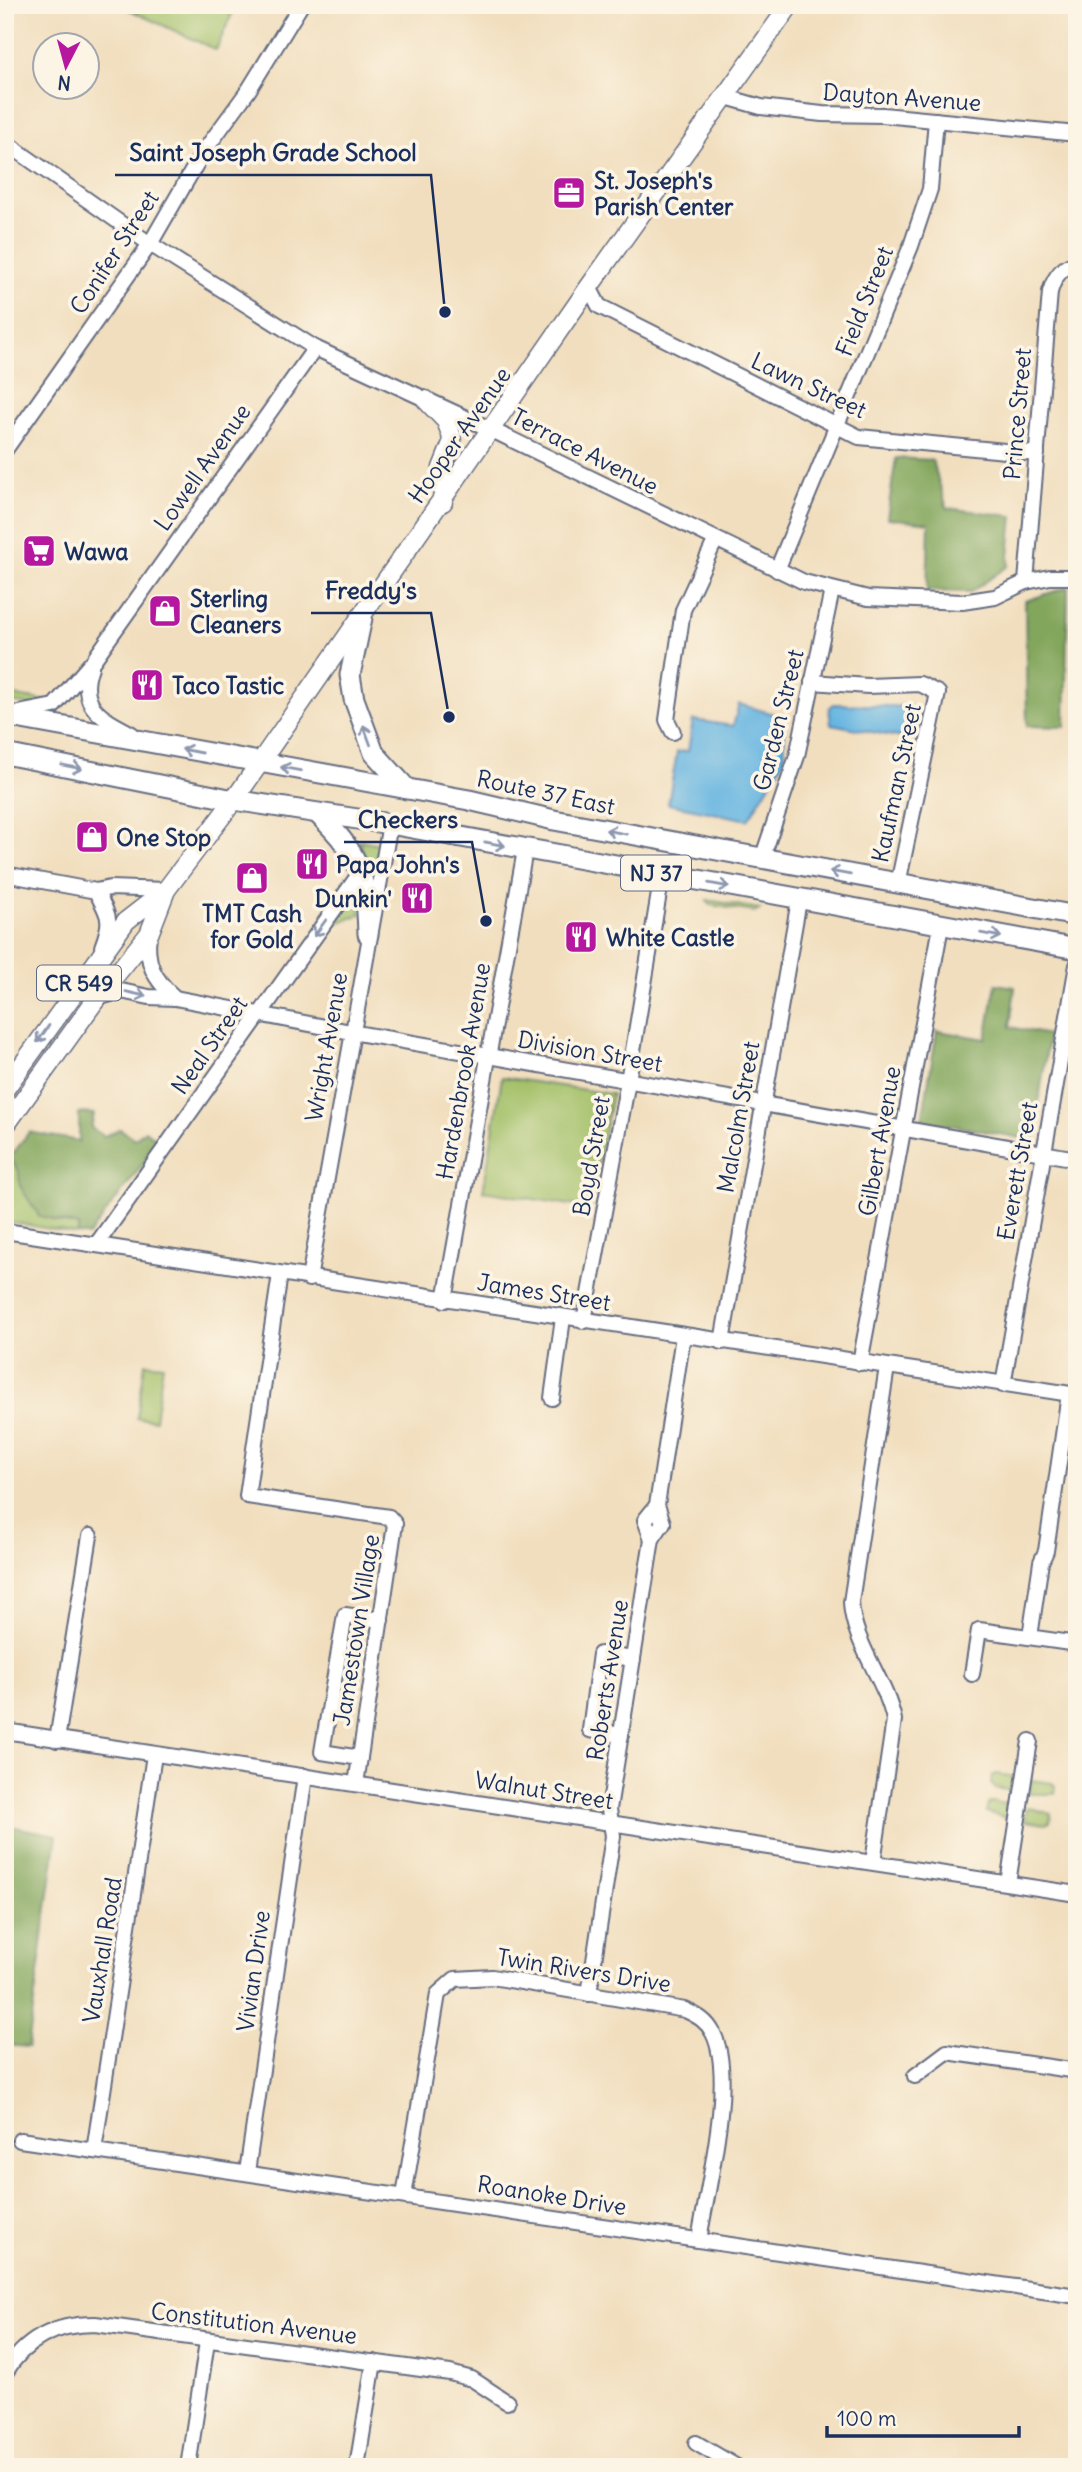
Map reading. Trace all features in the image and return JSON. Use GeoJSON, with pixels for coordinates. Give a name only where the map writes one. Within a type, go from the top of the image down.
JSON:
{"type":"FeatureCollection","features":[{"type":"Feature","properties":{"kind":"highway"},"geometry":{"type":"LineString","coordinates":[[362,618],[350,674],[354,699],[374,753],[407,789]]}},
{"type":"Feature","properties":{"kind":"highway","name":"Route 37 East"},"geometry":{"type":"LineString","coordinates":[[5,716],[1077,916]]}},
{"type":"Feature","properties":{"kind":"highway","name":"NJ 37"},"geometry":{"type":"LineString","coordinates":[[5,754],[234,800],[390,824],[1077,949]]}},
{"type":"Feature","properties":{"kind":"highway"},"geometry":{"type":"LineString","coordinates":[[317,814],[349,844],[367,898],[368,934]]}},
{"type":"Feature","properties":{"kind":"main road","name":"Hooper Avenue"},"geometry":{"type":"LineString","coordinates":[[5,1126],[97,998],[149,934],[166,890],[234,800],[589,288],[790,5]]}},
{"type":"Feature","properties":{"kind":"main road"},"geometry":{"type":"LineString","coordinates":[[426,400],[446,421],[451,433],[452,443],[442,468],[443,502]]}},
{"type":"Feature","properties":{"kind":"main road","name":"Hooper Avenue"},"geometry":{"type":"LineString","coordinates":[[5,1089],[125,920],[166,890]]}},
{"type":"Feature","properties":{"kind":"street","name":"Conifer Street"},"geometry":{"type":"LineString","coordinates":[[5,450],[150,244],[202,154],[248,91],[302,5]]}},
{"type":"Feature","properties":{"kind":"street","name":"Dayton Avenue"},"geometry":{"type":"LineString","coordinates":[[726,97],[761,107],[822,114],[883,115],[1077,134]]}},
{"type":"Feature","properties":{"kind":"street","name":"Field Street"},"geometry":{"type":"LineString","coordinates":[[777,570],[838,428],[930,189],[936,120]]}},
{"type":"Feature","properties":{"kind":"street","name":"Terrace Avenue"},"geometry":{"type":"LineString","coordinates":[[5,142],[150,244],[315,348],[492,430],[715,541],[804,582],[867,598],[962,602],[995,597],[1026,582],[1050,577],[1077,577]]}},
{"type":"Feature","properties":{"kind":"street","name":"Prince Street"},"geometry":{"type":"LineString","coordinates":[[1026,582],[1050,292],[1061,270],[1077,263]]}},
{"type":"Feature","properties":{"kind":"street","name":"Lawn Street"},"geometry":{"type":"LineString","coordinates":[[589,288],[599,306],[859,437],[1037,454]]}},
{"type":"Feature","properties":{"kind":"street","name":"Lowell Avenue"},"geometry":{"type":"LineString","coordinates":[[5,716],[54,706],[93,661],[315,348]]}},
{"type":"Feature","properties":{"kind":"street"},"geometry":{"type":"LineString","coordinates":[[673,732],[667,720],[683,610],[715,541]]}},
{"type":"Feature","properties":{"kind":"street","name":"Garden Street"},"geometry":{"type":"LineString","coordinates":[[762,859],[797,756],[832,590]]}},
{"type":"Feature","properties":{"kind":"street"},"geometry":{"type":"LineString","coordinates":[[93,661],[86,681],[87,696],[94,711],[108,722],[149,742]]}},
{"type":"Feature","properties":{"kind":"street","name":"Kaufman Street"},"geometry":{"type":"LineString","coordinates":[[812,682],[868,686],[920,684],[938,694],[898,884]]}},
{"type":"Feature","properties":{"kind":"street","name":"Wright Avenue"},"geometry":{"type":"LineString","coordinates":[[309,1279],[368,934],[390,824]]}},
{"type":"Feature","properties":{"kind":"street","name":"Hardenbrook Avenue"},"geometry":{"type":"LineString","coordinates":[[445,1300],[525,850]]}},
{"type":"Feature","properties":{"kind":"street","name":"Neal Street"},"geometry":{"type":"LineString","coordinates":[[96,1245],[360,873]]}},
{"type":"Feature","properties":{"kind":"street"},"geometry":{"type":"LineString","coordinates":[[5,874],[56,881],[96,891],[110,888],[166,890]]}},
{"type":"Feature","properties":{"kind":"street","name":"Boyd Street"},"geometry":{"type":"LineString","coordinates":[[584,1321],[662,875]]}},
{"type":"Feature","properties":{"kind":"street"},"geometry":{"type":"LineString","coordinates":[[96,891],[107,909],[111,925],[101,951]]}},
{"type":"Feature","properties":{"kind":"street","name":"Malcolm Street"},"geometry":{"type":"LineString","coordinates":[[722,1342],[799,900]]}},
{"type":"Feature","properties":{"kind":"street","name":"Gilbert Avenue"},"geometry":{"type":"LineString","coordinates":[[860,1363],[941,926]]}},
{"type":"Feature","properties":{"kind":"street"},"geometry":{"type":"LineString","coordinates":[[149,934],[146,953],[151,972],[175,998]]}},
{"type":"Feature","properties":{"kind":"street","name":"Everett Street"},"geometry":{"type":"LineString","coordinates":[[1003,1385],[1077,965]]}},
{"type":"Feature","properties":{"kind":"street","name":"Division Street"},"geometry":{"type":"LineString","coordinates":[[97,998],[121,991],[149,997],[175,998],[763,1106],[1077,1159]]}},
{"type":"Feature","properties":{"kind":"street","name":"James Street"},"geometry":{"type":"LineString","coordinates":[[5,1231],[1073,1395]]}},
{"type":"Feature","properties":{"kind":"street","name":"Jamestown Village"},"geometry":{"type":"LineString","coordinates":[[280,1274],[247,1496],[389,1517],[395,1524],[356,1784]]}},
{"type":"Feature","properties":{"kind":"street"},"geometry":{"type":"LineString","coordinates":[[552,1398],[563,1318]]}},
{"type":"Feature","properties":{"kind":"street","name":"Roberts Avenue"},"geometry":{"type":"LineString","coordinates":[[589,1994],[613,1836],[608,1816],[652,1539],[645,1520],[657,1504],[683,1336]]}},
{"type":"Feature","properties":{"kind":"street"},"geometry":{"type":"LineString","coordinates":[[873,1862],[894,1720],[890,1700],[852,1619],[850,1602],[887,1367]]}},
{"type":"Feature","properties":{"kind":"street"},"geometry":{"type":"LineString","coordinates":[[1030,1637],[1041,1562],[1046,1551],[1073,1395]]}},
{"type":"Feature","properties":{"kind":"street"},"geometry":{"type":"LineString","coordinates":[[57,1740],[90,1536]]}},
{"type":"Feature","properties":{"kind":"street"},"geometry":{"type":"LineString","coordinates":[[360,1758],[322,1752],[345,1615],[382,1620]]}},
{"type":"Feature","properties":{"kind":"street"},"geometry":{"type":"LineString","coordinates":[[972,1674],[979,1630],[1077,1644]]}},
{"type":"Feature","properties":{"kind":"street"},"geometry":{"type":"LineString","coordinates":[[621,1735],[590,1730],[600,1654],[634,1659]]}},
{"type":"Feature","properties":{"kind":"street","name":"Walnut Street"},"geometry":{"type":"LineString","coordinates":[[5,1731],[1077,1894]]}},
{"type":"Feature","properties":{"kind":"street"},"geometry":{"type":"LineString","coordinates":[[1008,1883],[1030,1741]]}},
{"type":"Feature","properties":{"kind":"street","name":"Vauxhall Road"},"geometry":{"type":"LineString","coordinates":[[94,2151],[154,1755]]}},
{"type":"Feature","properties":{"kind":"street","name":"Vivian Drive"},"geometry":{"type":"LineString","coordinates":[[247,2172],[305,1776]]}},
{"type":"Feature","properties":{"kind":"street","name":"Twin Rivers Drive"},"geometry":{"type":"LineString","coordinates":[[404,2196],[434,2004],[445,1985],[465,1977],[492,1976],[685,2010],[702,2018],[713,2033],[723,2071],[722,2095],[699,2240]]}},
{"type":"Feature","properties":{"kind":"street"},"geometry":{"type":"LineString","coordinates":[[915,2076],[947,2052],[1077,2071]]}},
{"type":"Feature","properties":{"kind":"street","name":"Roanoke Drive"},"geometry":{"type":"LineString","coordinates":[[20,2140],[1077,2296]]}},
{"type":"Feature","properties":{"kind":"street","name":"Constitution Avenue"},"geometry":{"type":"LineString","coordinates":[[5,2373],[13,2359],[35,2340],[74,2324],[95,2324],[207,2342],[374,2362],[472,2379],[506,2402]]}},
{"type":"Feature","properties":{"kind":"street"},"geometry":{"type":"LineString","coordinates":[[188,2467],[207,2342]]}},
{"type":"Feature","properties":{"kind":"street"},"geometry":{"type":"LineString","coordinates":[[357,2467],[374,2362]]}},
{"type":"Feature","properties":{"kind":"street"},"geometry":{"type":"LineString","coordinates":[[696,2443],[737,2467]]}},
{"type":"Feature","properties":{"kind":"green space"},"geometry":{"type":"Polygon","coordinates":[[[119,5],[236,5],[216,50],[119,5]]]}},
{"type":"Feature","properties":{"kind":"green space"},"geometry":{"type":"Polygon","coordinates":[[[896,458],[932,460],[947,508],[1013,516],[1008,566],[971,592],[927,591],[929,523],[887,518],[896,458]]]}},
{"type":"Feature","properties":{"kind":"green space"},"geometry":{"type":"Polygon","coordinates":[[[1068,587],[1065,727],[1027,726],[1025,601],[1068,587]]]}},
{"type":"Feature","properties":{"kind":"green space"},"geometry":{"type":"Polygon","coordinates":[[[5,694],[46,701],[38,707],[5,701],[5,694]]]}},
{"type":"Feature","properties":{"kind":"green space"},"geometry":{"type":"Polygon","coordinates":[[[360,840],[380,844],[374,879],[371,879],[360,840]]]}},
{"type":"Feature","properties":{"kind":"green space"},"geometry":{"type":"Polygon","coordinates":[[[356,891],[361,914],[332,925],[356,891]]]}},
{"type":"Feature","properties":{"kind":"green space"},"geometry":{"type":"Polygon","coordinates":[[[707,900],[760,909],[755,912],[710,905],[707,900]]]}},
{"type":"Feature","properties":{"kind":"green space"},"geometry":{"type":"Polygon","coordinates":[[[996,984],[1015,987],[1010,1027],[1049,1035],[1033,1140],[922,1120],[937,1031],[986,1039],[996,984]]]}},
{"type":"Feature","properties":{"kind":"green space"},"geometry":{"type":"Polygon","coordinates":[[[502,1077],[612,1094],[590,1208],[483,1191],[502,1077]]]}},
{"type":"Feature","properties":{"kind":"green space"},"geometry":{"type":"Polygon","coordinates":[[[79,1113],[94,1114],[91,1128],[104,1136],[120,1129],[135,1139],[145,1130],[160,1142],[88,1236],[77,1234],[79,1226],[39,1216],[20,1186],[19,1171],[10,1158],[29,1132],[79,1141],[79,1113]]]}},
{"type":"Feature","properties":{"kind":"green space"},"geometry":{"type":"Polygon","coordinates":[[[10,1158],[19,1171],[20,1186],[53,1221],[79,1226],[77,1234],[5,1221],[5,1164],[10,1158]]]}},
{"type":"Feature","properties":{"kind":"green space"},"geometry":{"type":"Polygon","coordinates":[[[145,1363],[163,1365],[155,1420],[137,1418],[145,1363]]]}},
{"type":"Feature","properties":{"kind":"green space"},"geometry":{"type":"Polygon","coordinates":[[[997,1774],[1017,1777],[1015,1791],[995,1788],[991,1784],[992,1776],[997,1774]]]}},
{"type":"Feature","properties":{"kind":"green space"},"geometry":{"type":"Polygon","coordinates":[[[1032,1780],[1052,1783],[1056,1786],[1055,1794],[1029,1794],[1032,1780]]]}},
{"type":"Feature","properties":{"kind":"green space"},"geometry":{"type":"Polygon","coordinates":[[[993,1802],[1013,1805],[1011,1819],[986,1812],[988,1804],[993,1802]]]}},
{"type":"Feature","properties":{"kind":"green space"},"geometry":{"type":"Polygon","coordinates":[[[1027,1807],[1051,1814],[1050,1822],[1045,1824],[1025,1821],[1027,1807]]]}},
{"type":"Feature","properties":{"kind":"green space"},"geometry":{"type":"Polygon","coordinates":[[[5,1825],[57,1835],[28,2047],[5,2045],[5,1825]]]}},
{"type":"Feature","properties":{"kind":"water"},"geometry":{"type":"Polygon","coordinates":[[[739,704],[784,717],[785,759],[748,820],[668,804],[677,752],[688,751],[693,720],[733,726],[739,704]]]}},
{"type":"Feature","properties":{"kind":"water"},"geometry":{"type":"Polygon","coordinates":[[[834,704],[913,707],[921,714],[917,737],[908,739],[831,724],[829,708],[834,704]]]}},
{"type":"Feature","properties":{"kind":"place","name":"St. Joseph's Parish Center"},"geometry":{"type":"Point","coordinates":[569,193]}},
{"type":"Feature","properties":{"kind":"place","name":"Saint Joseph Grade School"},"geometry":{"type":"Point","coordinates":[445,312]}},
{"type":"Feature","properties":{"kind":"place","name":"Wawa"},"geometry":{"type":"Point","coordinates":[39,551]}},
{"type":"Feature","properties":{"kind":"place","name":"Sterling Cleaners"},"geometry":{"type":"Point","coordinates":[165,611]}},
{"type":"Feature","properties":{"kind":"place","name":"Taco Tastic"},"geometry":{"type":"Point","coordinates":[147,685]}},
{"type":"Feature","properties":{"kind":"place","name":"Freddy's"},"geometry":{"type":"Point","coordinates":[449,717]}},
{"type":"Feature","properties":{"kind":"place","name":"One Stop"},"geometry":{"type":"Point","coordinates":[92,837]}},
{"type":"Feature","properties":{"kind":"place","name":"Papa John's"},"geometry":{"type":"Point","coordinates":[312,864]}},
{"type":"Feature","properties":{"kind":"place","name":"TMT Cash for Gold"},"geometry":{"type":"Point","coordinates":[252,878]}},
{"type":"Feature","properties":{"kind":"place","name":"Dunkin'"},"geometry":{"type":"Point","coordinates":[417,898]}},
{"type":"Feature","properties":{"kind":"place","name":"Checkers"},"geometry":{"type":"Point","coordinates":[486,921]}},
{"type":"Feature","properties":{"kind":"place","name":"White Castle"},"geometry":{"type":"Point","coordinates":[581,937]}}]}
